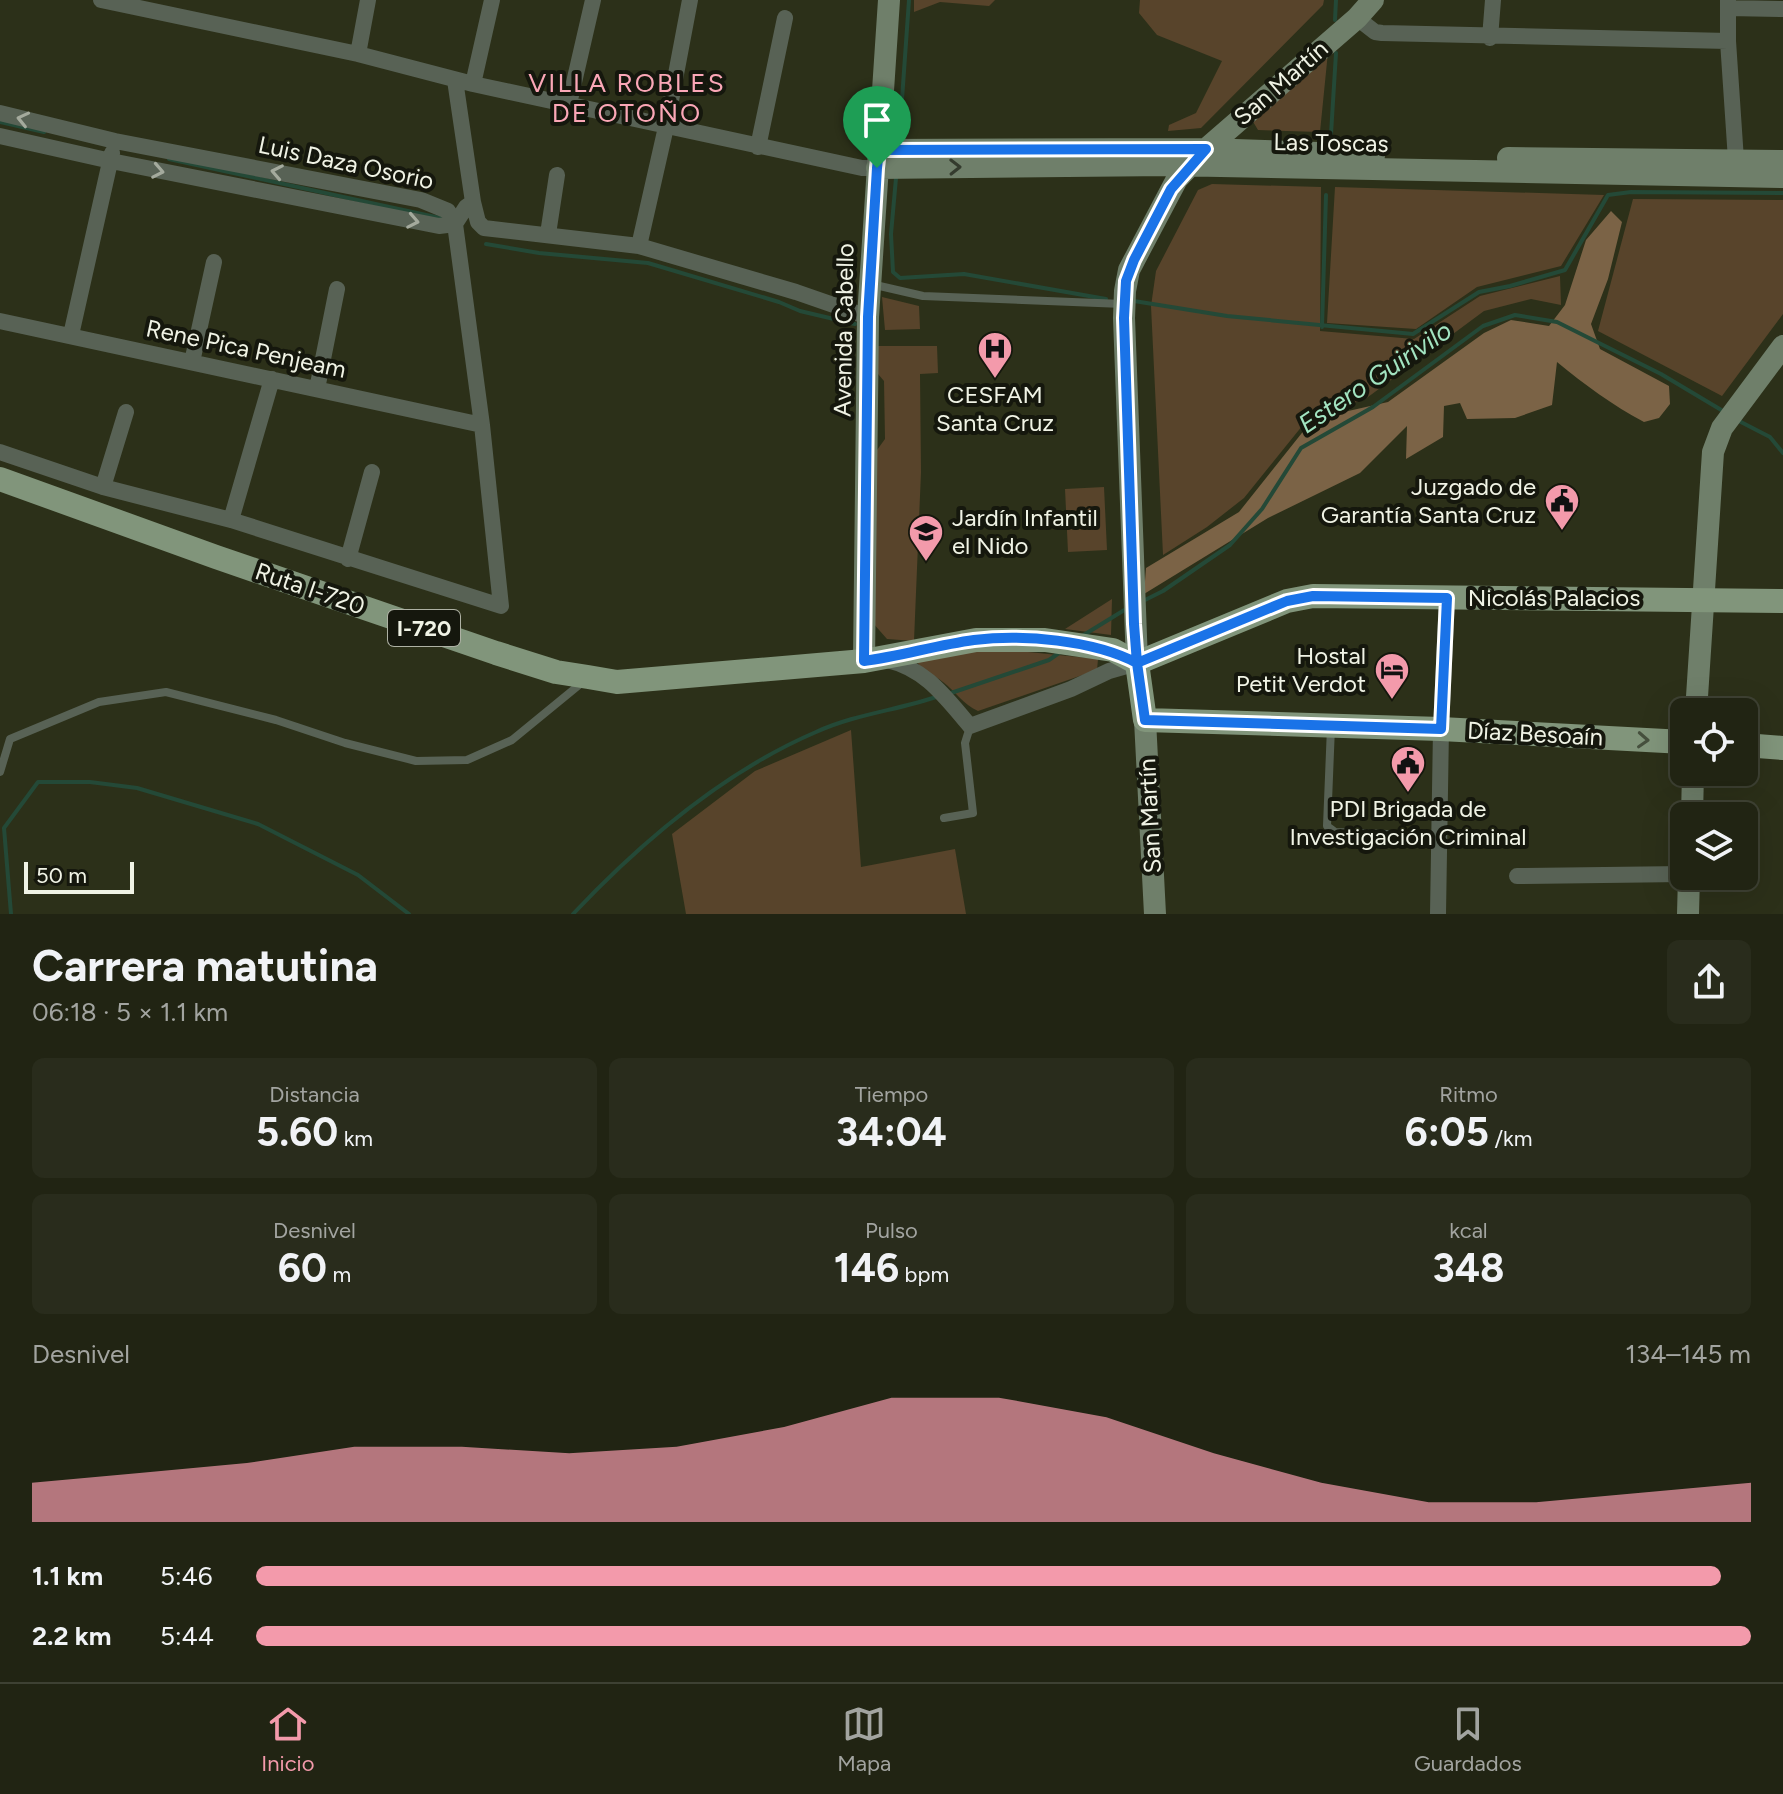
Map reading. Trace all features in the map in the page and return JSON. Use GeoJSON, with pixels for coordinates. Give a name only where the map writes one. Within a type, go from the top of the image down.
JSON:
{"type":"FeatureCollection","features":[{"type":"Feature","properties":{"kind":"main road","name":"Ruta I-720"},"geometry":{"type":"LineString","coordinates":[[0,479],[216,557],[556,672],[617,682],[873,660]]}},
{"type":"Feature","properties":{"kind":"main road","name":"Nicolás Palacios"},"geometry":{"type":"LineString","coordinates":[[1137,663],[1287,601],[1313,596],[1783,601]]}},
{"type":"Feature","properties":{"kind":"main road","name":"I-720"},"geometry":{"type":"LineString","coordinates":[[873,660],[976,640],[1045,640],[1113,650],[1137,663]]}},
{"type":"Feature","properties":{"kind":"main road","name":"San Martín"},"geometry":{"type":"LineString","coordinates":[[1137,663],[1145,720]]}},
{"type":"Feature","properties":{"kind":"main road","name":"Díaz Besoaín"},"geometry":{"type":"LineString","coordinates":[[1145,720],[1441,729],[1670,741]]}},
{"type":"Feature","properties":{"kind":"main road"},"geometry":{"type":"LineString","coordinates":[[1758,746],[1783,748]]}},
{"type":"Feature","properties":{"kind":"street"},"geometry":{"type":"LineString","coordinates":[[101,0],[358,54],[455,80],[758,147],[862,168],[878,159]]}},
{"type":"Feature","properties":{"kind":"street"},"geometry":{"type":"LineString","coordinates":[[358,54],[368,0]]}},
{"type":"Feature","properties":{"kind":"street"},"geometry":{"type":"LineString","coordinates":[[473,84],[492,0]]}},
{"type":"Feature","properties":{"kind":"street"},"geometry":{"type":"LineString","coordinates":[[569,104],[593,0]]}},
{"type":"Feature","properties":{"kind":"street"},"geometry":{"type":"LineString","coordinates":[[639,246],[690,0]]}},
{"type":"Feature","properties":{"kind":"street","name":"Avenida Cabello"},"geometry":{"type":"LineString","coordinates":[[873,660],[868,317],[889,0]]}},
{"type":"Feature","properties":{"kind":"street"},"geometry":{"type":"LineString","coordinates":[[1490,38],[1493,0]]}},
{"type":"Feature","properties":{"kind":"street"},"geometry":{"type":"LineString","coordinates":[[1736,160],[1728,4],[1774,6]]}},
{"type":"Feature","properties":{"kind":"street"},"geometry":{"type":"LineString","coordinates":[[1368,7],[1370,29],[1382,33],[1490,38],[1728,41]]}},
{"type":"Feature","properties":{"kind":"street","name":"San Martín"},"geometry":{"type":"LineString","coordinates":[[1137,663],[1124,304],[1129,270],[1164,201],[1189,165],[1368,7]]}},
{"type":"Feature","properties":{"kind":"street"},"geometry":{"type":"LineString","coordinates":[[758,147],[785,18]]}},
{"type":"Feature","properties":{"kind":"street"},"geometry":{"type":"LineString","coordinates":[[455,80],[473,202],[480,226],[639,246],[796,292],[868,317]]}},
{"type":"Feature","properties":{"kind":"street","name":"Luis Daza Osorio"},"geometry":{"type":"LineString","coordinates":[[0,113],[115,141],[421,200],[448,211],[455,224],[439,226],[0,136]]}},
{"type":"Feature","properties":{"kind":"street"},"geometry":{"type":"LineString","coordinates":[[71,335],[115,141]]}},
{"type":"Feature","properties":{"kind":"street","name":"Las Toscas"},"geometry":{"type":"LineString","coordinates":[[878,159],[1206,149],[1438,157],[1783,161]]}},
{"type":"Feature","properties":{"kind":"street","name":"Las Toscas"},"geometry":{"type":"LineString","coordinates":[[878,159],[1783,177]]}},
{"type":"Feature","properties":{"kind":"street"},"geometry":{"type":"LineString","coordinates":[[548,234],[557,175]]}},
{"type":"Feature","properties":{"kind":"street"},"geometry":{"type":"LineString","coordinates":[[0,452],[103,487],[231,520],[501,606],[482,425],[455,224],[473,202]]}},
{"type":"Feature","properties":{"kind":"street"},"geometry":{"type":"LineString","coordinates":[[192,362],[214,262]]}},
{"type":"Feature","properties":{"kind":"street"},"geometry":{"type":"LineString","coordinates":[[317,389],[337,289]]}},
{"type":"Feature","properties":{"kind":"street","name":"Rene Pica Penjeam"},"geometry":{"type":"LineString","coordinates":[[0,321],[482,425]]}},
{"type":"Feature","properties":{"kind":"street"},"geometry":{"type":"LineString","coordinates":[[1697,698],[1711,461],[1722,428],[1783,346]]}},
{"type":"Feature","properties":{"kind":"street"},"geometry":{"type":"LineString","coordinates":[[231,520],[272,379]]}},
{"type":"Feature","properties":{"kind":"street"},"geometry":{"type":"LineString","coordinates":[[103,487],[126,412]]}},
{"type":"Feature","properties":{"kind":"street"},"geometry":{"type":"LineString","coordinates":[[348,559],[372,472]]}},
{"type":"Feature","properties":{"kind":"street"},"geometry":{"type":"LineString","coordinates":[[1438,914],[1447,598]]}},
{"type":"Feature","properties":{"kind":"street"},"geometry":{"type":"LineString","coordinates":[[873,660],[906,664],[933,684],[970,726],[1137,663]]}},
{"type":"Feature","properties":{"kind":"street","name":"San Martín"},"geometry":{"type":"LineString","coordinates":[[1145,720],[1155,914]]}},
{"type":"Feature","properties":{"kind":"street"},"geometry":{"type":"LineString","coordinates":[[1517,876],[1670,875]]}},
{"type":"Feature","properties":{"kind":"street"},"geometry":{"type":"LineString","coordinates":[[1687,890],[1688,914]]}},
{"type":"Feature","properties":{"kind":"lane"},"geometry":{"type":"LineString","coordinates":[[869,284],[923,296],[1124,304]]}},
{"type":"Feature","properties":{"kind":"lane"},"geometry":{"type":"LineString","coordinates":[[0,772],[10,739],[99,702],[166,692],[416,761],[467,760],[512,740],[588,677]]}},
{"type":"Feature","properties":{"kind":"lane"},"geometry":{"type":"LineString","coordinates":[[944,818],[973,813],[965,743],[970,726]]}},
{"type":"Feature","properties":{"kind":"lane"},"geometry":{"type":"LineString","coordinates":[[1331,726],[1327,826],[1335,832],[1439,836]]}},
{"type":"Feature","properties":{"kind":"shaded area"},"geometry":{"type":"Polygon","coordinates":[[[914,0],[995,0],[989,6],[940,2],[914,12],[914,0]]]}},
{"type":"Feature","properties":{"kind":"shaded area"},"geometry":{"type":"Polygon","coordinates":[[[1140,0],[1324,0],[1323,5],[1201,128],[1168,131],[1169,125],[1196,113],[1222,61],[1157,35],[1139,13],[1140,0]]]}},
{"type":"Feature","properties":{"kind":"shaded area"},"geometry":{"type":"Polygon","coordinates":[[[1328,52],[1320,132],[1258,130],[1252,120],[1328,52]]]}},
{"type":"Feature","properties":{"kind":"shaded area"},"geometry":{"type":"Polygon","coordinates":[[[1212,184],[1321,187],[1320,331],[1414,339],[1480,296],[1560,276],[1561,305],[1531,299],[1484,311],[1364,400],[1311,415],[1244,498],[1207,527],[1163,555],[1151,306],[1156,271],[1198,190],[1212,184]]]}},
{"type":"Feature","properties":{"kind":"shaded area"},"geometry":{"type":"Polygon","coordinates":[[[1335,187],[1604,195],[1561,266],[1477,287],[1416,329],[1327,323],[1335,187]]]}},
{"type":"Feature","properties":{"kind":"shaded area"},"geometry":{"type":"Polygon","coordinates":[[[1633,199],[1783,200],[1783,314],[1722,396],[1598,331],[1633,199]]]}},
{"type":"Feature","properties":{"kind":"shaded area"},"geometry":{"type":"Polygon","coordinates":[[[1611,211],[1622,222],[1608,279],[1591,324],[1600,349],[1669,386],[1670,404],[1659,418],[1644,422],[1599,394],[1557,362],[1552,405],[1515,418],[1467,419],[1460,403],[1444,406],[1443,437],[1406,459],[1407,426],[1360,473],[1268,518],[1144,594],[1146,568],[1239,512],[1313,419],[1388,402],[1484,333],[1511,320],[1549,326],[1565,305],[1586,240],[1611,211]]]}},
{"type":"Feature","properties":{"kind":"shaded area"},"geometry":{"type":"Polygon","coordinates":[[[882,297],[919,306],[920,329],[885,330],[882,297]]]}},
{"type":"Feature","properties":{"kind":"shaded area"},"geometry":{"type":"Polygon","coordinates":[[[877,346],[937,346],[938,373],[920,374],[921,472],[914,641],[887,639],[872,622],[877,450],[885,439],[884,381],[878,374],[877,346]]]}},
{"type":"Feature","properties":{"kind":"shaded area"},"geometry":{"type":"Polygon","coordinates":[[[1104,487],[1107,550],[1068,552],[1065,489],[1104,487]]]}},
{"type":"Feature","properties":{"kind":"shaded area"},"geometry":{"type":"Polygon","coordinates":[[[1112,599],[1111,635],[1065,629],[1112,599]]]}},
{"type":"Feature","properties":{"kind":"shaded area"},"geometry":{"type":"Polygon","coordinates":[[[978,647],[1098,659],[1097,670],[978,711],[917,662],[978,647]]]}},
{"type":"Feature","properties":{"kind":"shaded area"},"geometry":{"type":"Polygon","coordinates":[[[851,730],[861,867],[955,849],[966,914],[686,914],[672,834],[755,771],[851,730]]]}},
{"type":"Feature","properties":{"kind":"waterway"},"geometry":{"type":"LineString","coordinates":[[899,142],[909,0]]}},
{"type":"Feature","properties":{"kind":"waterway"},"geometry":{"type":"LineString","coordinates":[[1335,20],[1336,0]]}},
{"type":"Feature","properties":{"kind":"waterway"},"geometry":{"type":"LineString","coordinates":[[1331,134],[1336,53]]}},
{"type":"Feature","properties":{"kind":"waterway"},"geometry":{"type":"LineString","coordinates":[[0,122],[44,132]]}},
{"type":"Feature","properties":{"kind":"waterway"},"geometry":{"type":"LineString","coordinates":[[169,159],[440,218]]}},
{"type":"Feature","properties":{"kind":"waterway"},"geometry":{"type":"LineString","coordinates":[[896,178],[891,234],[893,272],[900,278],[964,274],[1106,299]]}},
{"type":"Feature","properties":{"kind":"waterway"},"geometry":{"type":"LineString","coordinates":[[1134,301],[1227,316],[1413,334],[1479,292],[1565,270],[1608,195],[1631,192],[1783,193]]}},
{"type":"Feature","properties":{"kind":"waterway"},"geometry":{"type":"LineString","coordinates":[[1322,327],[1326,195]]}},
{"type":"Feature","properties":{"kind":"waterway"},"geometry":{"type":"LineString","coordinates":[[486,244],[539,253],[648,263],[800,311],[855,324]]}},
{"type":"Feature","properties":{"kind":"waterway","name":"Estero Guirivilo"},"geometry":{"type":"LineString","coordinates":[[1141,602],[1163,591],[1230,545],[1262,509],[1301,448],[1373,407],[1483,326],[1515,315],[1557,322],[1661,374],[1723,411]]}},
{"type":"Feature","properties":{"kind":"waterway","name":"Estero Guirivilo"},"geometry":{"type":"LineString","coordinates":[[1737,420],[1770,437],[1783,453]]}},
{"type":"Feature","properties":{"kind":"waterway","name":"Estero Guirivilo"},"geometry":{"type":"LineString","coordinates":[[1082,636],[1126,609]]}},
{"type":"Feature","properties":{"kind":"waterway","name":"Estero Guirivilo"},"geometry":{"type":"LineString","coordinates":[[948,694],[1049,660],[1059,653]]}},
{"type":"Feature","properties":{"kind":"waterway","name":"Estero Guirivilo"},"geometry":{"type":"LineString","coordinates":[[573,914],[656,835],[748,767],[831,726],[939,696]]}},
{"type":"Feature","properties":{"kind":"waterway","name":"Estero Guirivilo"},"geometry":{"type":"LineString","coordinates":[[11,914],[4,828],[38,782],[90,782],[137,788],[258,824],[358,875],[409,914]]}},
{"type":"Feature","properties":{"kind":"place","name":"CESFAM Santa Cruz"},"geometry":{"type":"Point","coordinates":[995,380]}},
{"type":"Feature","properties":{"kind":"place","name":"Juzgado de Garantía Santa Cruz"},"geometry":{"type":"Point","coordinates":[1562,532]}},
{"type":"Feature","properties":{"kind":"place","name":"Jardín Infantil el Nido"},"geometry":{"type":"Point","coordinates":[926,563]}},
{"type":"Feature","properties":{"kind":"place","name":"Hostal Petit Verdot"},"geometry":{"type":"Point","coordinates":[1392,701]}},
{"type":"Feature","properties":{"kind":"place","name":"PDI Brigada de Investigación Criminal"},"geometry":{"type":"Point","coordinates":[1408,794]}},
{"type":"Feature","properties":{"kind":"district","name":"VILLA ROBLES DE OTOÑO"},"geometry":{"type":"Point","coordinates":[627,98]}},
{"type":"Feature","properties":{"kind":"route"},"geometry":{"type":"LineString","coordinates":[[877,168],[868,317],[864,661],[976,640],[1045,640],[1113,650],[1137,663],[1145,720],[1441,729],[1447,598],[1313,596],[1287,601],[1137,663],[1124,318],[1126,281],[1177,179],[1206,149],[879,150],[877,168]]}}]}
